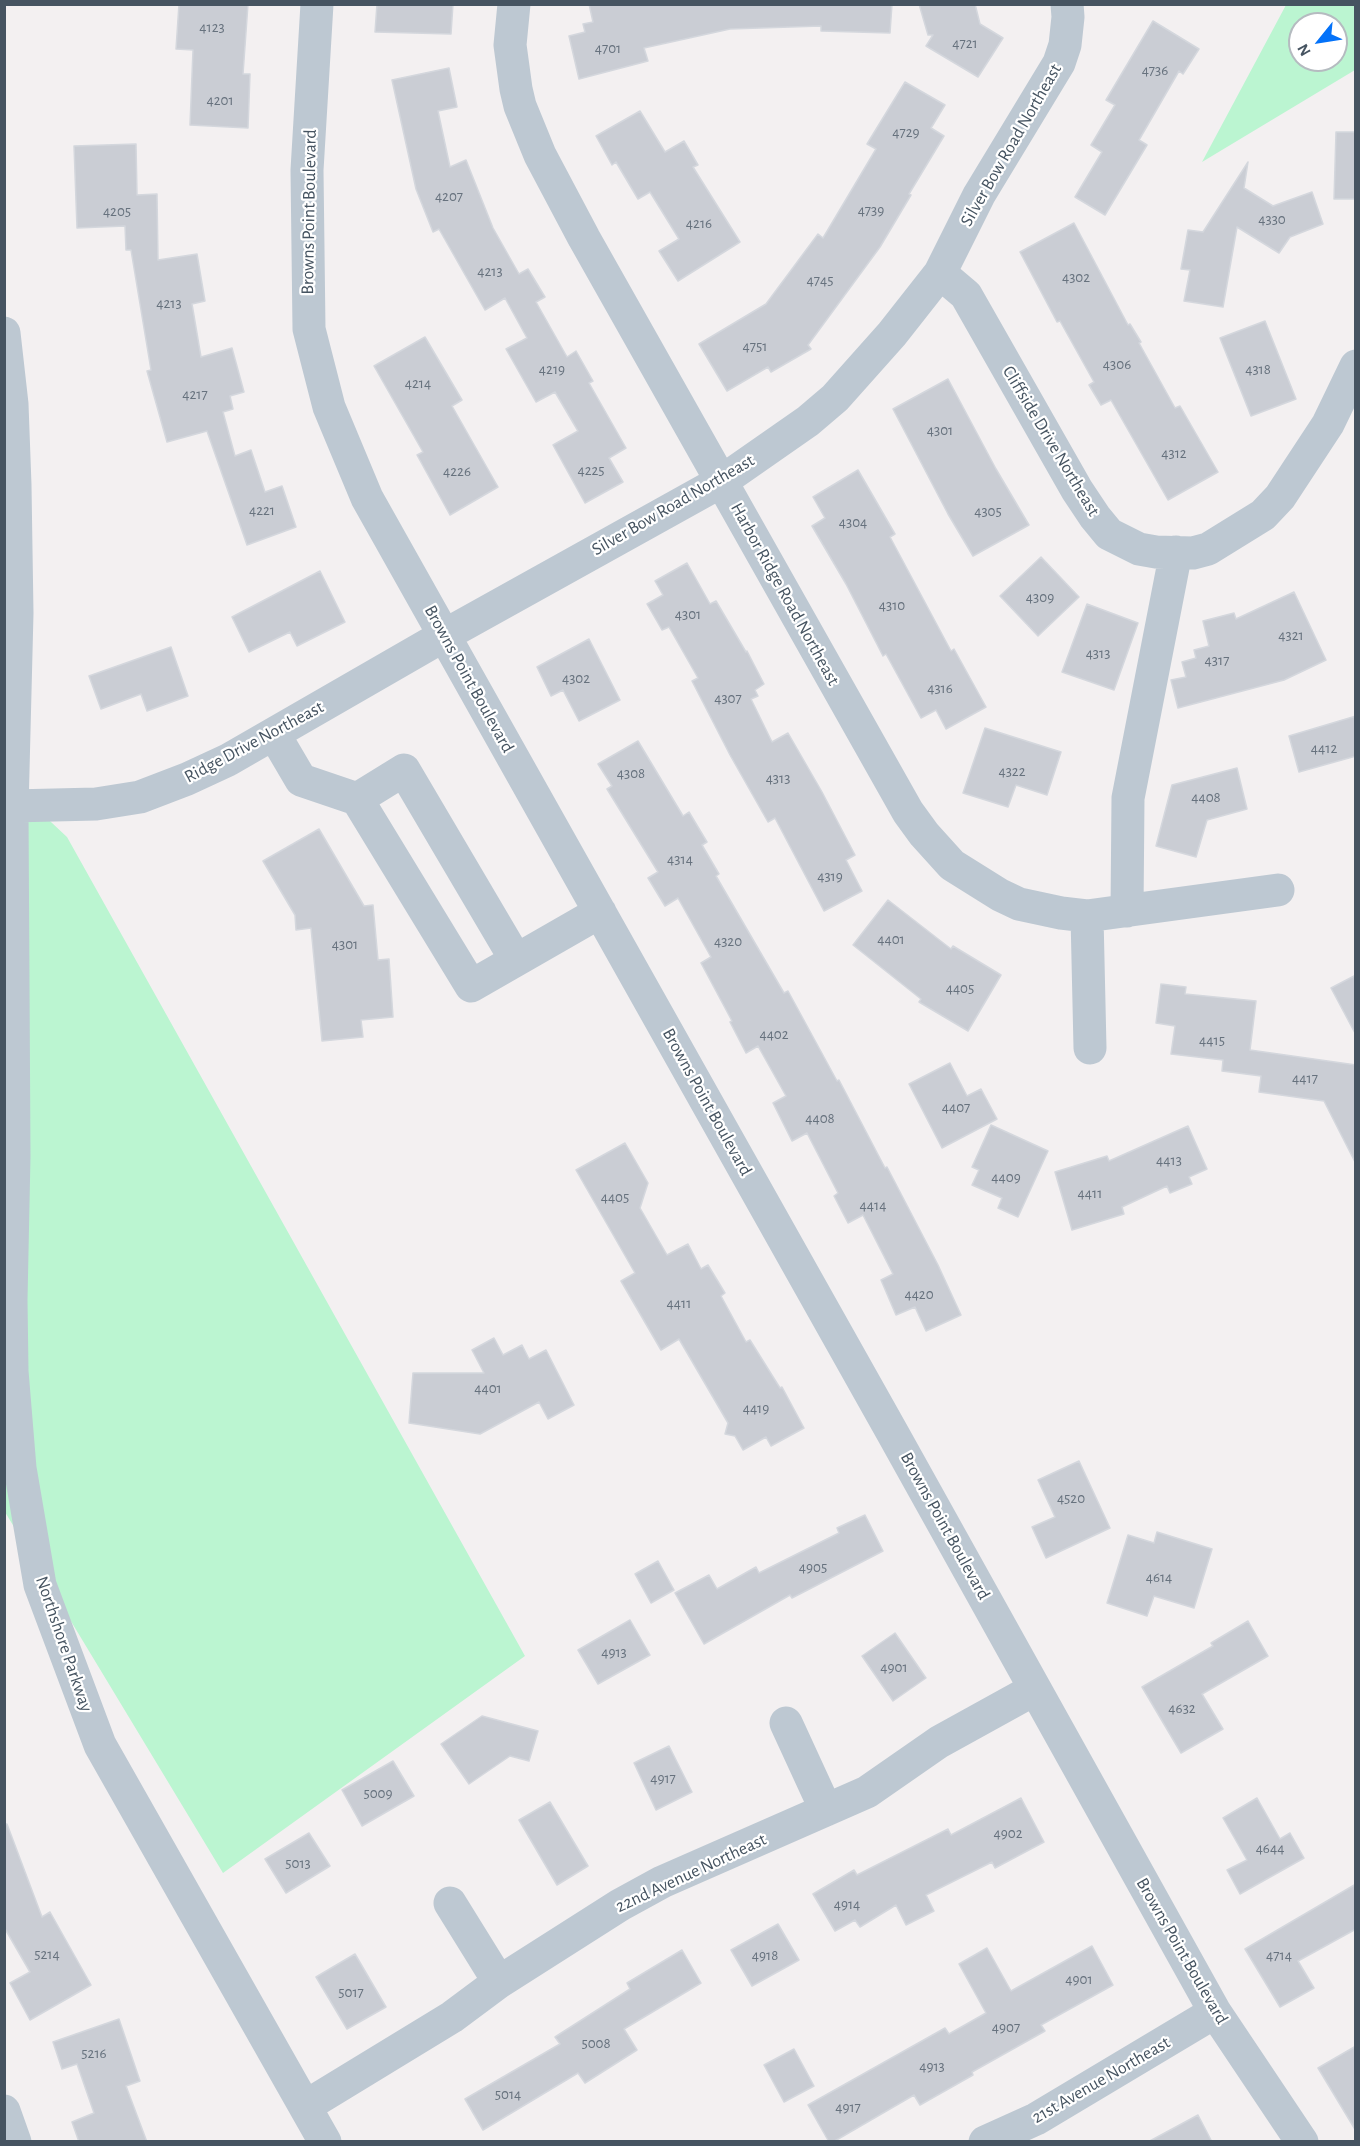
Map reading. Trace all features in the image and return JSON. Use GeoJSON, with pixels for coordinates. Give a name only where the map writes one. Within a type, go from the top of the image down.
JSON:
{"type":"FeatureCollection","features":[{"type":"Feature","properties":{"kind":"street","name":"Browns Point Boulevard"},"geometry":{"type":"LineString","coordinates":[[317,4],[307,170],[309,329],[328,407],[367,498],[1215,2012],[1302,2142]]}},
{"type":"Feature","properties":{"kind":"street","name":"Harbor Ridge Road Northeast"},"geometry":{"type":"LineString","coordinates":[[514,4],[510,45],[516,89],[520,106],[540,155],[902,802],[924,834],[952,864],[1000,895],[1019,904],[1061,914],[1088,916],[1278,890]]}},
{"type":"Feature","properties":{"kind":"street","name":"Silver Bow Road Northeast"},"geometry":{"type":"LineString","coordinates":[[445,635],[722,481],[808,422],[834,398],[892,334],[940,273],[979,195],[1059,63],[1065,45],[1067,4]]}},
{"type":"Feature","properties":{"kind":"street","name":"Cliffside Drive Northeast"},"geometry":{"type":"LineString","coordinates":[[940,273],[966,295],[1077,490],[1095,517],[1109,534],[1125,543],[1148,550],[1193,553],[1208,549],[1263,515],[1281,497],[1328,424],[1356,366]]}},
{"type":"Feature","properties":{"kind":"street","name":"Northshore Parkway"},"geometry":{"type":"LineString","coordinates":[[4,333],[12,404],[16,613],[7,806],[14,1156],[12,1371],[20,1468],[40,1585],[100,1745],[325,2142]]}},
{"type":"Feature","properties":{"kind":"street"},"geometry":{"type":"LineString","coordinates":[[1127,911],[1128,798],[1176,552]]}},
{"type":"Feature","properties":{"kind":"street","name":"Ridge Drive Northeast"},"geometry":{"type":"LineString","coordinates":[[7,806],[96,804],[140,797],[187,779],[228,760],[445,635]]}},
{"type":"Feature","properties":{"kind":"street"},"geometry":{"type":"LineString","coordinates":[[274,734],[301,780],[357,800],[471,986],[600,912]]}},
{"type":"Feature","properties":{"kind":"street"},"geometry":{"type":"LineString","coordinates":[[357,800],[404,770],[516,960]]}},
{"type":"Feature","properties":{"kind":"street"},"geometry":{"type":"LineString","coordinates":[[1088,916],[1090,1048]]}},
{"type":"Feature","properties":{"kind":"street","name":"22nd Avenue Northeast"},"geometry":{"type":"LineString","coordinates":[[306,2106],[452,2017],[499,1982],[628,1900],[662,1882],[867,1791],[939,1742],[1035,1689]]}},
{"type":"Feature","properties":{"kind":"street"},"geometry":{"type":"LineString","coordinates":[[786,1723],[826,1810]]}},
{"type":"Feature","properties":{"kind":"street"},"geometry":{"type":"LineString","coordinates":[[450,1904],[499,1982]]}},
{"type":"Feature","properties":{"kind":"street","name":"21st Avenue Northeast"},"geometry":{"type":"LineString","coordinates":[[985,2142],[1036,2119],[1215,2012]]}},
{"type":"Feature","properties":{"kind":"street"},"geometry":{"type":"LineString","coordinates":[[4,2111],[15,2142]]}},
{"type":"Feature","properties":{"kind":"green space"},"geometry":{"type":"Polygon","coordinates":[[[1286,5],[1355,5],[1355,70],[1202,162],[1286,5]]]}},
{"type":"Feature","properties":{"kind":"green space"},"geometry":{"type":"Polygon","coordinates":[[[5,779],[67,837],[525,1656],[223,1873],[5,1512],[5,779]]]}},
{"type":"Feature","properties":{"kind":"building"},"geometry":{"type":"Polygon","coordinates":[[[179,4],[248,4],[243,74],[250,74],[248,128],[190,125],[193,50],[176,49],[179,4]]]}},
{"type":"Feature","properties":{"kind":"building"},"geometry":{"type":"Polygon","coordinates":[[[377,4],[453,4],[451,34],[375,32],[377,4]]]}},
{"type":"Feature","properties":{"kind":"building"},"geometry":{"type":"Polygon","coordinates":[[[589,4],[892,4],[890,33],[821,31],[821,26],[730,29],[644,48],[648,61],[579,79],[569,36],[585,32],[583,24],[593,22],[589,4]]]}},
{"type":"Feature","properties":{"kind":"building"},"geometry":{"type":"Polygon","coordinates":[[[919,4],[975,4],[980,24],[1003,38],[978,77],[926,46],[933,35],[928,35],[919,4]]]}},
{"type":"Feature","properties":{"kind":"building"},"geometry":{"type":"Polygon","coordinates":[[[1153,21],[1199,49],[1183,74],[1179,71],[1139,140],[1147,145],[1105,215],[1075,197],[1102,152],[1091,145],[1115,105],[1106,100],[1153,21]]]}},
{"type":"Feature","properties":{"kind":"building"},"geometry":{"type":"Polygon","coordinates":[[[449,68],[457,107],[438,111],[450,167],[466,160],[493,228],[519,274],[528,269],[545,297],[536,302],[567,357],[576,351],[593,381],[589,383],[626,448],[609,458],[623,482],[585,503],[553,445],[578,431],[555,392],[536,402],[506,349],[527,338],[505,298],[485,310],[439,229],[433,232],[416,189],[392,80],[449,68]]]}},
{"type":"Feature","properties":{"kind":"building"},"geometry":{"type":"Polygon","coordinates":[[[905,82],[945,105],[931,128],[944,136],[909,194],[911,195],[880,247],[808,345],[811,349],[771,372],[768,367],[727,391],[699,344],[766,304],[818,234],[823,238],[876,149],[867,144],[905,82]]]}},
{"type":"Feature","properties":{"kind":"building"},"geometry":{"type":"Polygon","coordinates":[[[640,111],[665,152],[684,141],[698,165],[693,167],[740,242],[678,281],[659,251],[679,239],[650,192],[638,199],[616,162],[612,165],[596,136],[640,111]]]}},
{"type":"Feature","properties":{"kind":"building"},"geometry":{"type":"Polygon","coordinates":[[[1336,132],[1356,132],[1356,199],[1334,199],[1336,132]]]}},
{"type":"Feature","properties":{"kind":"building"},"geometry":{"type":"Polygon","coordinates":[[[136,144],[137,195],[157,194],[158,260],[197,254],[205,301],[192,304],[201,357],[232,348],[244,392],[230,396],[233,409],[223,412],[235,456],[251,450],[265,492],[282,486],[296,527],[247,545],[207,431],[167,442],[147,371],[151,370],[131,250],[126,250],[125,226],[77,228],[74,146],[136,144]]]}},
{"type":"Feature","properties":{"kind":"building"},"geometry":{"type":"Polygon","coordinates":[[[1248,162],[1244,188],[1273,206],[1312,192],[1323,224],[1290,237],[1279,253],[1237,227],[1223,307],[1184,301],[1190,270],[1181,269],[1188,230],[1203,232],[1248,162]]]}},
{"type":"Feature","properties":{"kind":"building"},"geometry":{"type":"Polygon","coordinates":[[[1074,223],[1175,408],[1180,406],[1218,472],[1168,500],[1111,400],[1101,405],[1089,385],[1094,382],[1060,321],[1057,322],[1020,252],[1074,223]]]}},
{"type":"Feature","properties":{"kind":"building"},"geometry":{"type":"Polygon","coordinates":[[[1265,321],[1296,399],[1251,416],[1220,338],[1265,321]]]}},
{"type":"Feature","properties":{"kind":"building"},"geometry":{"type":"Polygon","coordinates":[[[425,337],[462,400],[452,406],[498,487],[450,515],[417,455],[423,452],[374,366],[425,337]]]}},
{"type":"Feature","properties":{"kind":"building"},"geometry":{"type":"Polygon","coordinates":[[[948,379],[1029,525],[973,556],[948,514],[893,409],[948,379]]]}},
{"type":"Feature","properties":{"kind":"building"},"geometry":{"type":"Polygon","coordinates":[[[858,470],[895,534],[890,537],[951,651],[954,649],[986,707],[946,729],[936,710],[921,718],[886,654],[883,656],[846,584],[812,526],[825,518],[813,497],[858,470]]]}},
{"type":"Feature","properties":{"kind":"building"},"geometry":{"type":"Polygon","coordinates":[[[1041,557],[1079,597],[1038,636],[1000,596],[1041,557]]]}},
{"type":"Feature","properties":{"kind":"building"},"geometry":{"type":"Polygon","coordinates":[[[687,563],[710,604],[716,601],[747,651],[764,684],[755,690],[758,696],[751,699],[772,742],[788,733],[855,855],[846,860],[862,891],[824,911],[775,818],[768,822],[730,755],[692,681],[698,678],[669,627],[662,630],[647,604],[663,595],[655,581],[687,563]]]}},
{"type":"Feature","properties":{"kind":"building"},"geometry":{"type":"Polygon","coordinates":[[[320,571],[345,622],[297,646],[290,632],[249,652],[232,617],[320,571]]]}},
{"type":"Feature","properties":{"kind":"building"},"geometry":{"type":"Polygon","coordinates":[[[1294,592],[1326,660],[1284,680],[1178,708],[1171,680],[1186,677],[1182,662],[1196,658],[1194,650],[1209,646],[1203,621],[1234,613],[1236,619],[1294,592]]]}},
{"type":"Feature","properties":{"kind":"building"},"geometry":{"type":"Polygon","coordinates":[[[1087,604],[1138,623],[1114,690],[1062,672],[1087,604]]]}},
{"type":"Feature","properties":{"kind":"building"},"geometry":{"type":"Polygon","coordinates":[[[589,639],[620,700],[579,721],[563,690],[551,696],[537,667],[589,639]]]}},
{"type":"Feature","properties":{"kind":"building"},"geometry":{"type":"Polygon","coordinates":[[[171,647],[188,696],[147,711],[141,694],[101,709],[89,676],[171,647]]]}},
{"type":"Feature","properties":{"kind":"building"},"geometry":{"type":"Polygon","coordinates":[[[1356,716],[1356,756],[1299,772],[1289,736],[1356,716]]]}},
{"type":"Feature","properties":{"kind":"building"},"geometry":{"type":"Polygon","coordinates":[[[985,728],[1061,752],[1047,795],[1016,785],[1008,807],[963,793],[985,728]]]}},
{"type":"Feature","properties":{"kind":"building"},"geometry":{"type":"Polygon","coordinates":[[[638,741],[683,816],[689,812],[707,842],[702,845],[719,874],[716,876],[784,993],[788,991],[837,1081],[839,1080],[938,1265],[961,1315],[926,1331],[915,1307],[896,1315],[881,1280],[893,1274],[863,1215],[848,1223],[834,1196],[838,1193],[807,1133],[792,1141],[773,1103],[786,1096],[758,1046],[746,1053],[701,963],[711,957],[678,898],[665,906],[648,878],[658,872],[607,789],[612,786],[598,764],[638,741]]]}},
{"type":"Feature","properties":{"kind":"building"},"geometry":{"type":"Polygon","coordinates":[[[1237,768],[1247,809],[1207,820],[1196,857],[1156,846],[1172,785],[1237,768]]]}},
{"type":"Feature","properties":{"kind":"building"},"geometry":{"type":"Polygon","coordinates":[[[319,829],[364,906],[373,905],[378,960],[389,959],[393,1017],[361,1020],[363,1037],[322,1041],[311,928],[296,930],[295,915],[263,861],[319,829]]]}},
{"type":"Feature","properties":{"kind":"building"},"geometry":{"type":"Polygon","coordinates":[[[888,900],[951,949],[953,946],[1001,975],[968,1031],[919,1002],[921,999],[853,945],[888,900]]]}},
{"type":"Feature","properties":{"kind":"building"},"geometry":{"type":"Polygon","coordinates":[[[1356,975],[1356,1035],[1331,988],[1356,975]]]}},
{"type":"Feature","properties":{"kind":"building"},"geometry":{"type":"Polygon","coordinates":[[[1161,984],[1186,987],[1185,994],[1256,1001],[1250,1050],[1356,1065],[1356,1164],[1324,1101],[1259,1092],[1261,1076],[1222,1071],[1223,1060],[1171,1054],[1175,1026],[1156,1023],[1161,984]]]}},
{"type":"Feature","properties":{"kind":"building"},"geometry":{"type":"Polygon","coordinates":[[[950,1063],[967,1096],[981,1089],[997,1119],[942,1148],[909,1084],[950,1063]]]}},
{"type":"Feature","properties":{"kind":"building"},"geometry":{"type":"Polygon","coordinates":[[[991,1125],[1048,1151],[1018,1217],[998,1208],[1002,1198],[972,1185],[979,1170],[972,1167],[991,1125]]]}},
{"type":"Feature","properties":{"kind":"building"},"geometry":{"type":"Polygon","coordinates":[[[1188,1126],[1207,1169],[1189,1177],[1192,1184],[1170,1193],[1167,1186],[1122,1207],[1124,1214],[1072,1230],[1055,1172],[1107,1156],[1109,1161],[1188,1126]]]}},
{"type":"Feature","properties":{"kind":"building"},"geometry":{"type":"Polygon","coordinates":[[[625,1143],[648,1183],[640,1208],[667,1255],[688,1244],[701,1269],[708,1265],[725,1293],[721,1296],[746,1342],[750,1340],[780,1388],[782,1387],[804,1428],[771,1446],[766,1437],[743,1450],[735,1436],[725,1434],[728,1423],[679,1339],[661,1350],[621,1281],[635,1273],[576,1170],[625,1143]]]}},
{"type":"Feature","properties":{"kind":"building"},"geometry":{"type":"Polygon","coordinates":[[[494,1338],[503,1355],[522,1345],[529,1359],[546,1350],[574,1405],[548,1419],[539,1402],[480,1434],[409,1423],[413,1373],[484,1373],[472,1350],[494,1338]]]}},
{"type":"Feature","properties":{"kind":"building"},"geometry":{"type":"Polygon","coordinates":[[[1079,1461],[1110,1528],[1046,1558],[1032,1527],[1055,1517],[1038,1480],[1079,1461]]]}},
{"type":"Feature","properties":{"kind":"building"},"geometry":{"type":"Polygon","coordinates":[[[865,1515],[883,1551],[792,1598],[790,1595],[704,1644],[675,1593],[709,1575],[717,1589],[756,1567],[759,1573],[839,1533],[837,1528],[865,1515]]]}},
{"type":"Feature","properties":{"kind":"building"},"geometry":{"type":"Polygon","coordinates":[[[1157,1532],[1212,1549],[1194,1608],[1154,1596],[1147,1616],[1107,1603],[1128,1535],[1154,1543],[1157,1532]]]}},
{"type":"Feature","properties":{"kind":"building"},"geometry":{"type":"Polygon","coordinates":[[[658,1561],[674,1590],[651,1603],[635,1574],[658,1561]]]}},
{"type":"Feature","properties":{"kind":"building"},"geometry":{"type":"Polygon","coordinates":[[[630,1620],[650,1655],[598,1684],[578,1650],[630,1620]]]}},
{"type":"Feature","properties":{"kind":"building"},"geometry":{"type":"Polygon","coordinates":[[[1248,1621],[1268,1656],[1202,1694],[1223,1729],[1181,1753],[1142,1687],[1213,1646],[1211,1643],[1248,1621]]]}},
{"type":"Feature","properties":{"kind":"building"},"geometry":{"type":"Polygon","coordinates":[[[895,1633],[926,1678],[893,1701],[862,1656],[895,1633]]]}},
{"type":"Feature","properties":{"kind":"building"},"geometry":{"type":"Polygon","coordinates":[[[482,1716],[538,1731],[529,1761],[510,1756],[469,1784],[441,1744],[482,1716]]]}},
{"type":"Feature","properties":{"kind":"building"},"geometry":{"type":"Polygon","coordinates":[[[669,1746],[692,1792],[656,1810],[634,1763],[669,1746]]]}},
{"type":"Feature","properties":{"kind":"building"},"geometry":{"type":"Polygon","coordinates":[[[393,1761],[414,1796],[362,1826],[342,1790],[393,1761]]]}},
{"type":"Feature","properties":{"kind":"building"},"geometry":{"type":"Polygon","coordinates":[[[1021,1798],[1044,1842],[995,1868],[992,1862],[926,1895],[934,1911],[906,1925],[896,1905],[860,1927],[855,1920],[835,1931],[813,1894],[854,1870],[857,1875],[948,1829],[951,1835],[1021,1798]]]}},
{"type":"Feature","properties":{"kind":"building"},"geometry":{"type":"Polygon","coordinates":[[[1257,1798],[1280,1839],[1290,1833],[1304,1858],[1240,1894],[1227,1870],[1247,1860],[1223,1818],[1257,1798]]]}},
{"type":"Feature","properties":{"kind":"building"},"geometry":{"type":"Polygon","coordinates":[[[550,1802],[588,1866],[557,1885],[519,1820],[550,1802]]]}},
{"type":"Feature","properties":{"kind":"building"},"geometry":{"type":"Polygon","coordinates":[[[4,1824],[7,1824],[42,1917],[50,1912],[91,1985],[30,2020],[10,1983],[30,1972],[4,1927],[4,1824]]]}},
{"type":"Feature","properties":{"kind":"building"},"geometry":{"type":"Polygon","coordinates":[[[309,1833],[330,1866],[286,1893],[265,1859],[309,1833]]]}},
{"type":"Feature","properties":{"kind":"building"},"geometry":{"type":"Polygon","coordinates":[[[1356,1884],[1356,1929],[1298,1961],[1314,1988],[1280,2007],[1245,1949],[1356,1884]]]}},
{"type":"Feature","properties":{"kind":"building"},"geometry":{"type":"Polygon","coordinates":[[[778,1924],[799,1960],[752,1986],[731,1950],[778,1924]]]}},
{"type":"Feature","properties":{"kind":"building"},"geometry":{"type":"Polygon","coordinates":[[[1092,1946],[1113,1985],[1041,2025],[1045,2031],[972,2072],[973,2075],[920,2105],[914,2095],[833,2142],[829,2142],[808,2105],[945,2028],[949,2034],[986,2013],[959,1964],[987,1948],[1011,1991],[1092,1946]]]}},
{"type":"Feature","properties":{"kind":"building"},"geometry":{"type":"Polygon","coordinates":[[[682,1950],[701,1983],[624,2029],[637,2050],[585,2083],[578,2073],[483,2130],[465,2099],[560,2044],[555,2037],[630,1989],[627,1983],[682,1950]]]}},
{"type":"Feature","properties":{"kind":"building"},"geometry":{"type":"Polygon","coordinates":[[[355,1954],[386,2007],[347,2029],[316,1977],[355,1954]]]}},
{"type":"Feature","properties":{"kind":"building"},"geometry":{"type":"Polygon","coordinates":[[[119,2019],[140,2081],[126,2086],[147,2142],[79,2142],[72,2122],[94,2113],[77,2064],[62,2069],[53,2042],[119,2019]]]}},
{"type":"Feature","properties":{"kind":"building"},"geometry":{"type":"Polygon","coordinates":[[[1356,2046],[1356,2131],[1318,2068],[1356,2046]]]}},
{"type":"Feature","properties":{"kind":"building"},"geometry":{"type":"Polygon","coordinates":[[[794,2049],[814,2086],[784,2102],[764,2065],[794,2049]]]}},
{"type":"Feature","properties":{"kind":"building"},"geometry":{"type":"Polygon","coordinates":[[[1198,2115],[1212,2142],[1148,2142],[1198,2115]]]}}]}
